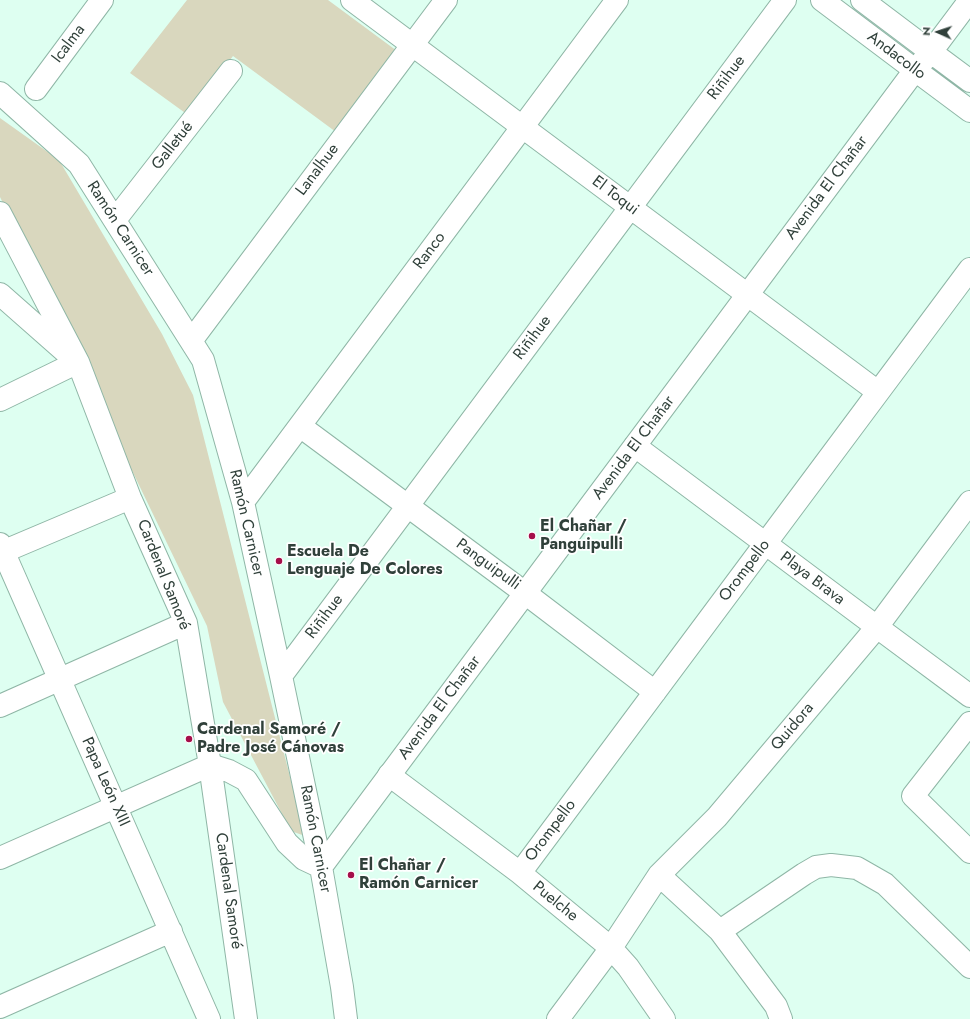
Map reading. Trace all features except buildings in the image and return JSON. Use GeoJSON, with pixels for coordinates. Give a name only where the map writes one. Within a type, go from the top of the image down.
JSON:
{"type":"FeatureCollection","features":[{"type":"Feature","properties":{"kind":"street","name":"Icalma"},"geometry":{"type":"LineString","coordinates":[[36,89],[102,0]]}},
{"type":"Feature","properties":{"kind":"street","name":"El Toqui"},"geometry":{"type":"LineString","coordinates":[[352,0],[878,392]]}},
{"type":"Feature","properties":{"kind":"street","name":"Lanalhue"},"geometry":{"type":"LineString","coordinates":[[191,341],[446,0]]}},
{"type":"Feature","properties":{"kind":"street","name":"Ranco"},"geometry":{"type":"LineString","coordinates":[[243,502],[617,0]]}},
{"type":"Feature","properties":{"kind":"street","name":"Riñihue"},"geometry":{"type":"LineString","coordinates":[[281,676],[785,0]]}},
{"type":"Feature","properties":{"kind":"street","name":"Andacollo"},"geometry":{"type":"LineString","coordinates":[[822,0],[970,111]]}},
{"type":"Feature","properties":{"kind":"street","name":"Andacollo"},"geometry":{"type":"LineString","coordinates":[[862,0],[970,81]]}},
{"type":"Feature","properties":{"kind":"street","name":"Avenida El Chañar"},"geometry":{"type":"LineString","coordinates":[[321,867],[915,70],[931,52],[970,0]]}},
{"type":"Feature","properties":{"kind":"street","name":"Galletué"},"geometry":{"type":"LineString","coordinates":[[115,220],[231,71]]}},
{"type":"Feature","properties":{"kind":"street","name":"Ramón Carnicer"},"geometry":{"type":"LineString","coordinates":[[0,93],[79,164],[203,360],[243,502],[281,676],[321,867],[342,987],[346,1019]]}},
{"type":"Feature","properties":{"kind":"street"},"geometry":{"type":"LineString","coordinates":[[0,213],[78,362],[0,400]]}},
{"type":"Feature","properties":{"kind":"street","name":"Orompello"},"geometry":{"type":"LineString","coordinates":[[520,873],[970,269]]}},
{"type":"Feature","properties":{"kind":"street","name":"Cardenal Samoré"},"geometry":{"type":"LineString","coordinates":[[0,294],[78,362],[130,498],[186,623],[210,765],[246,1019]]}},
{"type":"Feature","properties":{"kind":"street","name":"Panguipulli"},"geometry":{"type":"LineString","coordinates":[[300,426],[526,593],[655,692]]}},
{"type":"Feature","properties":{"kind":"street","name":"Playa Brava"},"geometry":{"type":"LineString","coordinates":[[635,446],[970,696]]}},
{"type":"Feature","properties":{"kind":"street"},"geometry":{"type":"LineString","coordinates":[[1,550],[130,498]]}},
{"type":"Feature","properties":{"kind":"street","name":"Quidora"},"geometry":{"type":"LineString","coordinates":[[558,1019],[611,948],[659,875],[716,817],[876,627],[970,502]]}},
{"type":"Feature","properties":{"kind":"street","name":"Papa León XIII"},"geometry":{"type":"LineString","coordinates":[[1,550],[116,806],[209,1019]]}},
{"type":"Feature","properties":{"kind":"street"},"geometry":{"type":"LineString","coordinates":[[0,706],[186,623]]}},
{"type":"Feature","properties":{"kind":"street"},"geometry":{"type":"LineString","coordinates":[[970,723],[913,796],[970,852]]}},
{"type":"Feature","properties":{"kind":"street"},"geometry":{"type":"LineString","coordinates":[[0,858],[210,765],[229,771],[246,780],[287,843],[304,859],[321,867]]}},
{"type":"Feature","properties":{"kind":"street","name":"Puelche"},"geometry":{"type":"LineString","coordinates":[[390,775],[520,873],[611,948],[628,967],[664,1019]]}},
{"type":"Feature","properties":{"kind":"street"},"geometry":{"type":"LineString","coordinates":[[720,931],[804,874],[816,868],[831,865],[857,868],[885,884],[970,967]]}},
{"type":"Feature","properties":{"kind":"street"},"geometry":{"type":"LineString","coordinates":[[659,875],[720,931],[776,1006],[781,1019]]}},
{"type":"Feature","properties":{"kind":"street"},"geometry":{"type":"LineString","coordinates":[[0,1007],[171,931]]}},
{"type":"Feature","properties":{"kind":"shaded area"},"geometry":{"type":"Polygon","coordinates":[[[187,0],[328,0],[397,51],[336,132],[233,56],[188,115],[130,73],[187,0]]]}},
{"type":"Feature","properties":{"kind":"shaded area"},"geometry":{"type":"Polygon","coordinates":[[[0,118],[59,160],[162,334],[193,395],[305,836],[291,831],[223,702],[207,626],[0,197],[0,118]]]}},
{"type":"Feature","properties":{"kind":"place","name":"El Chañar / Panguipulli"},"geometry":{"type":"Point","coordinates":[532,536]}},
{"type":"Feature","properties":{"kind":"place","name":"Escuela De Lenguaje De Colores"},"geometry":{"type":"Point","coordinates":[279,561]}},
{"type":"Feature","properties":{"kind":"place","name":"Cardenal Samoré / Padre José Cánovas"},"geometry":{"type":"Point","coordinates":[189,739]}},
{"type":"Feature","properties":{"kind":"place","name":"El Chañar / Ramón Carnicer"},"geometry":{"type":"Point","coordinates":[351,875]}}]}
